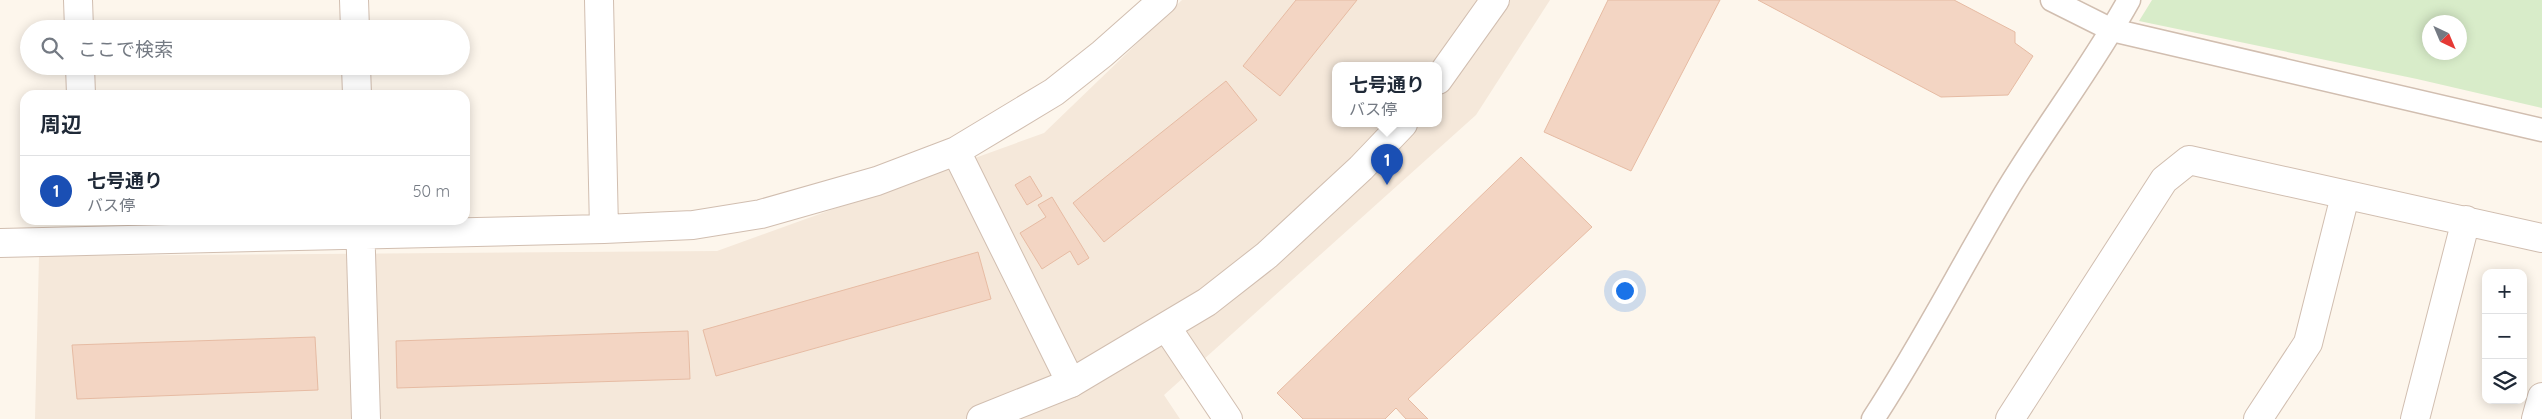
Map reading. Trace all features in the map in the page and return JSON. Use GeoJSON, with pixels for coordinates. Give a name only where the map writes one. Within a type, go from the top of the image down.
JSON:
{"type":"FeatureCollection","features":[{"type":"Feature","properties":{"kind":"street"},"geometry":{"type":"LineString","coordinates":[[78,0],[79,20]]}},
{"type":"Feature","properties":{"kind":"street"},"geometry":{"type":"LineString","coordinates":[[354,0],[355,20]]}},
{"type":"Feature","properties":{"kind":"street"},"geometry":{"type":"LineString","coordinates":[[599,0],[604,229]]}},
{"type":"Feature","properties":{"kind":"street"},"geometry":{"type":"LineString","coordinates":[[0,243],[85,231],[361,228],[604,229],[693,225],[761,214],[877,181],[956,151],[1054,92],[1102,54],[1162,0]]}},
{"type":"Feature","properties":{"kind":"street"},"geometry":{"type":"LineString","coordinates":[[1442,74],[1495,0]]}},
{"type":"Feature","properties":{"kind":"street"},"geometry":{"type":"LineString","coordinates":[[2052,0],[2112,30],[2542,130]]}},
{"type":"Feature","properties":{"kind":"street"},"geometry":{"type":"LineString","coordinates":[[1873,419],[1894,388],[2006,191],[2112,30],[2129,0]]}},
{"type":"Feature","properties":{"kind":"street"},"geometry":{"type":"LineString","coordinates":[[80,75],[81,90]]}},
{"type":"Feature","properties":{"kind":"street"},"geometry":{"type":"LineString","coordinates":[[356,75],[357,90]]}},
{"type":"Feature","properties":{"kind":"street"},"geometry":{"type":"LineString","coordinates":[[981,419],[1071,383],[1167,328],[1207,302],[1267,255],[1361,168],[1400,127]]}},
{"type":"Feature","properties":{"kind":"street"},"geometry":{"type":"LineString","coordinates":[[956,151],[1071,383]]}},
{"type":"Feature","properties":{"kind":"street"},"geometry":{"type":"LineString","coordinates":[[2010,419],[2164,180],[2189,160],[2542,238]]}},
{"type":"Feature","properties":{"kind":"street"},"geometry":{"type":"LineString","coordinates":[[2258,419],[2308,343],[2345,196]]}},
{"type":"Feature","properties":{"kind":"street"},"geometry":{"type":"LineString","coordinates":[[2415,419],[2466,220]]}},
{"type":"Feature","properties":{"kind":"street"},"geometry":{"type":"LineString","coordinates":[[361,228],[366,419]]}},
{"type":"Feature","properties":{"kind":"street"},"geometry":{"type":"LineString","coordinates":[[1167,328],[1228,419]]}},
{"type":"Feature","properties":{"kind":"street"},"geometry":{"type":"LineString","coordinates":[[2536,419],[2542,397]]}},
{"type":"Feature","properties":{"kind":"shaded area"},"geometry":{"type":"Polygon","coordinates":[[[1182,0],[1550,0],[1476,115],[1164,395],[1180,419],[35,419],[39,256],[717,251],[1044,133],[1182,0]]]}},
{"type":"Feature","properties":{"kind":"green space"},"geometry":{"type":"Polygon","coordinates":[[[2152,0],[2542,0],[2542,108],[2417,79],[2139,21],[2152,0]]]}},
{"type":"Feature","properties":{"kind":"building"},"geometry":{"type":"Polygon","coordinates":[[[1296,0],[1357,0],[1280,96],[1243,66],[1296,0]]]}},
{"type":"Feature","properties":{"kind":"building"},"geometry":{"type":"Polygon","coordinates":[[[1608,0],[1720,0],[1631,171],[1544,132],[1608,0]]]}},
{"type":"Feature","properties":{"kind":"building"},"geometry":{"type":"Polygon","coordinates":[[[1758,0],[1954,0],[2015,32],[2015,43],[2033,56],[2008,95],[1941,97],[1758,0]]]}},
{"type":"Feature","properties":{"kind":"building"},"geometry":{"type":"Polygon","coordinates":[[[1226,81],[1257,120],[1104,242],[1073,203],[1226,81]]]}},
{"type":"Feature","properties":{"kind":"building"},"geometry":{"type":"Polygon","coordinates":[[[1521,157],[1592,227],[1408,399],[1428,419],[1406,419],[1396,408],[1385,419],[1303,419],[1277,393],[1521,157]]]}},
{"type":"Feature","properties":{"kind":"building"},"geometry":{"type":"Polygon","coordinates":[[[1030,176],[1042,196],[1027,205],[1015,185],[1030,176]]]}},
{"type":"Feature","properties":{"kind":"building"},"geometry":{"type":"Polygon","coordinates":[[[1052,197],[1089,258],[1078,265],[1070,251],[1042,269],[1020,233],[1046,217],[1038,205],[1052,197]]]}},
{"type":"Feature","properties":{"kind":"building"},"geometry":{"type":"Polygon","coordinates":[[[978,252],[991,299],[716,376],[703,330],[978,252]]]}},
{"type":"Feature","properties":{"kind":"building"},"geometry":{"type":"Polygon","coordinates":[[[688,331],[690,379],[397,388],[396,341],[688,331]]]}},
{"type":"Feature","properties":{"kind":"building"},"geometry":{"type":"Polygon","coordinates":[[[315,337],[318,390],[77,399],[72,345],[315,337]]]}},
{"type":"Feature","properties":{"kind":"place","name":"七号通り"},"geometry":{"type":"Point","coordinates":[1387,185]}}]}
